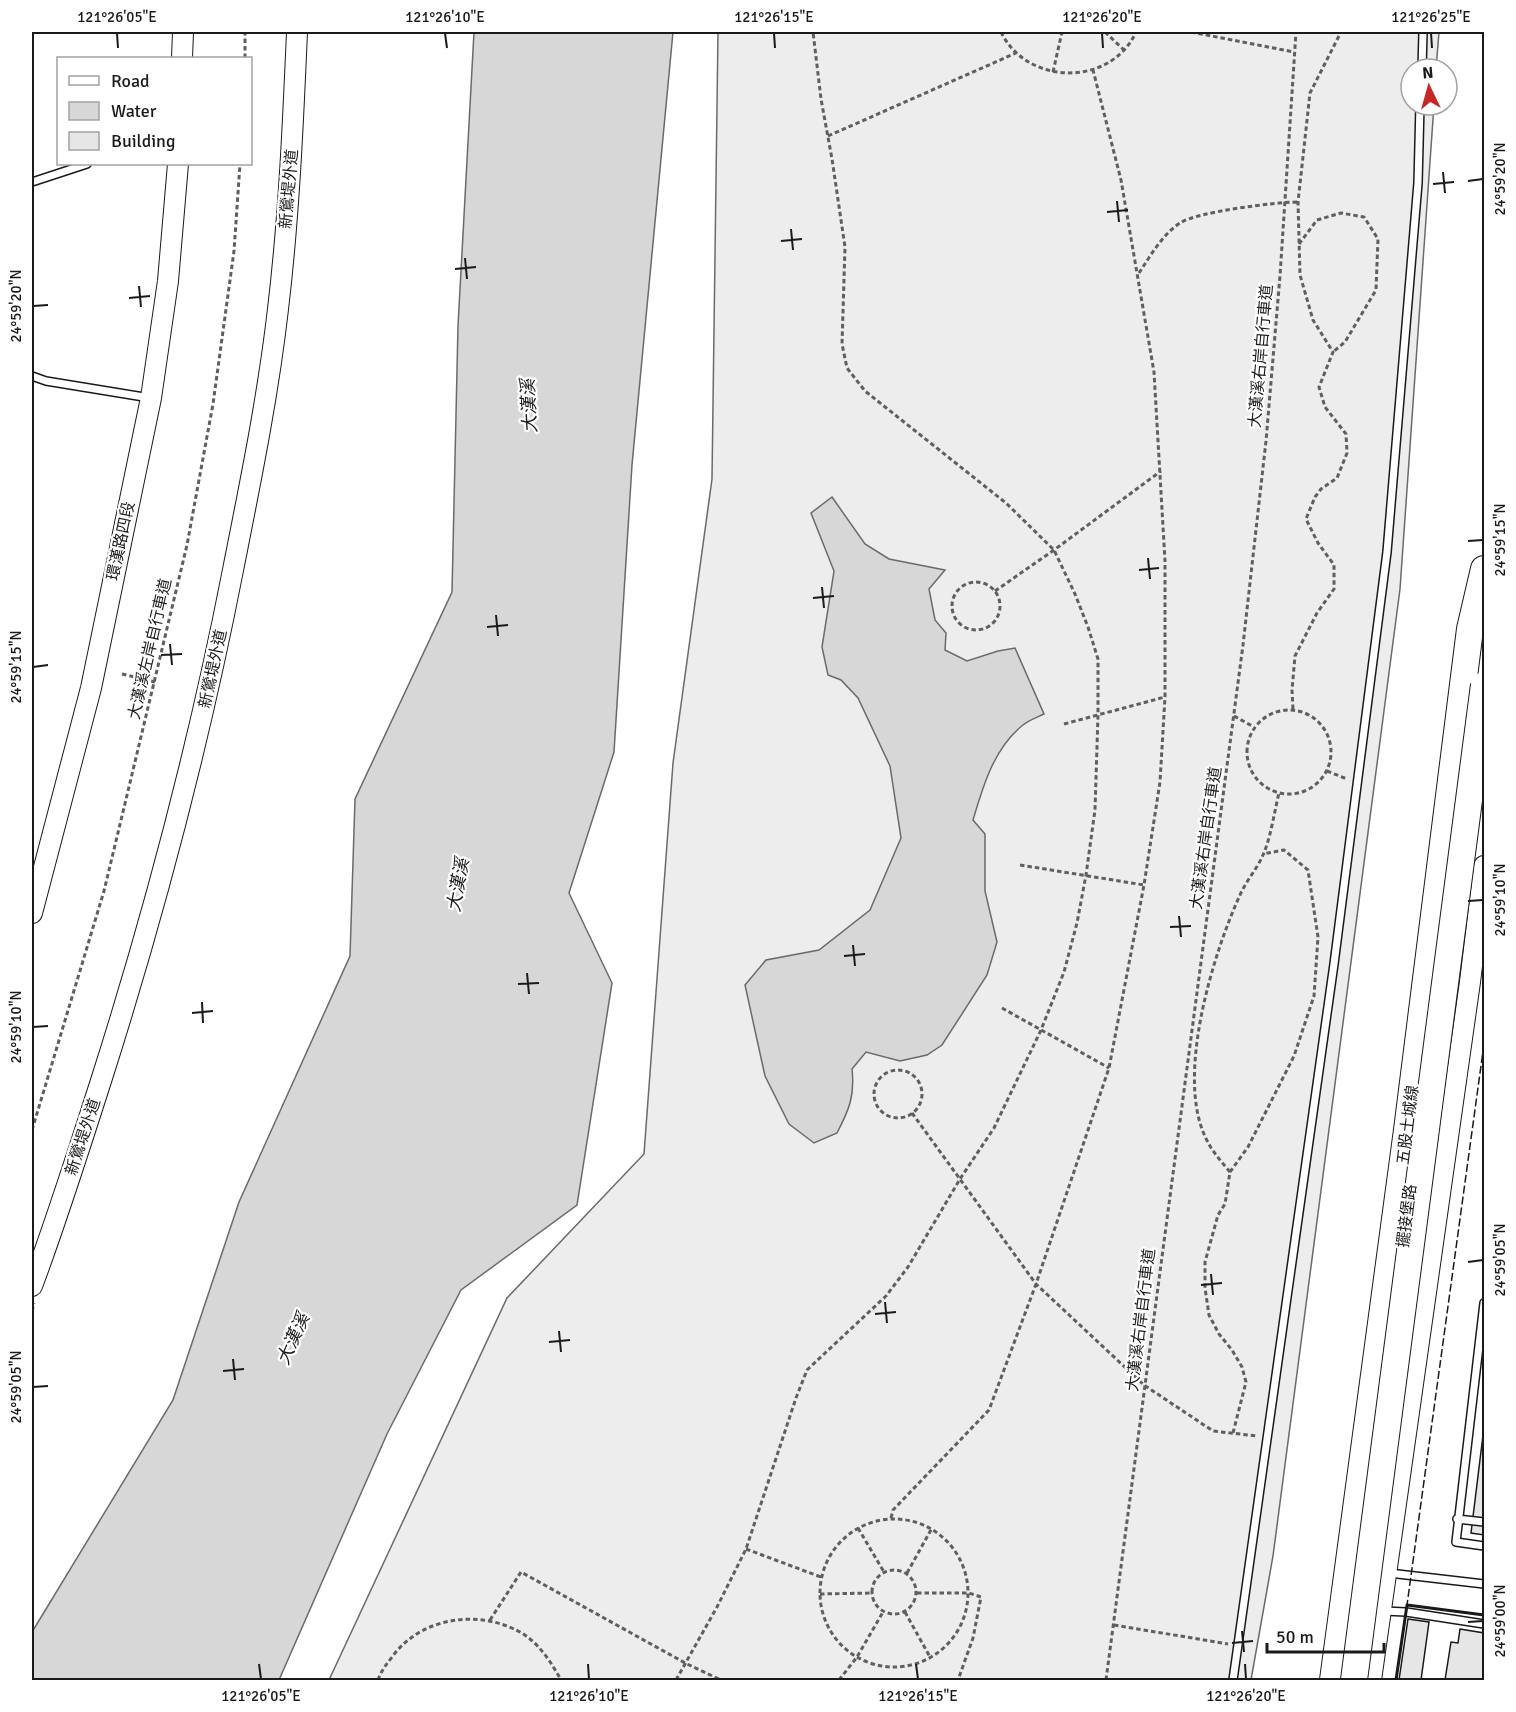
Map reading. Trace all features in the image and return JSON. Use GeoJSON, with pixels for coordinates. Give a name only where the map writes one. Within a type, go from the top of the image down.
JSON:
{"type":"FeatureCollection","features":[{"type":"Feature","properties":{"kind":"highway","name":"五股土城線"},"geometry":{"type":"LineString","coordinates":[[1333,1680],[1407,1130],[1470,628],[1485,569]]}},
{"type":"Feature","properties":{"kind":"highway","name":"五股土城線"},"geometry":{"type":"LineString","coordinates":[[1354,1680],[1485,685]]}},
{"type":"Feature","properties":{"kind":"street"},"geometry":{"type":"LineString","coordinates":[[182,57],[183,32]]}},
{"type":"Feature","properties":{"kind":"street","name":"新鶯堤外道"},"geometry":{"type":"LineString","coordinates":[[32,1286],[57,1219],[127,999],[176,827],[213,673],[256,455],[278,310],[292,152],[297,32]]}},
{"type":"Feature","properties":{"kind":"street","name":"環漢路四段"},"geometry":{"type":"LineString","coordinates":[[32,913],[91,688],[151,398],[168,281],[178,165]]}},
{"type":"Feature","properties":{"kind":"street","name":"擺接堡路"},"geometry":{"type":"LineString","coordinates":[[1344,1680],[1485,608]]}},
{"type":"Feature","properties":{"kind":"street","name":"擺接堡路"},"geometry":{"type":"LineString","coordinates":[[1371,1680],[1485,866]]}},
{"type":"Feature","properties":{"kind":"street"},"geometry":{"type":"LineString","coordinates":[[1388,1353],[1417,1357]]}},
{"type":"Feature","properties":{"kind":"lane"},"geometry":{"type":"LineString","coordinates":[[1422,57],[1423,32]]}},
{"type":"Feature","properties":{"kind":"lane"},"geometry":{"type":"LineString","coordinates":[[1233,1680],[1333,975],[1387,552],[1418,183],[1420,117]]}},
{"type":"Feature","properties":{"kind":"lane"},"geometry":{"type":"LineString","coordinates":[[32,182],[84,165]]}},
{"type":"Feature","properties":{"kind":"lane"},"geometry":{"type":"LineString","coordinates":[[32,376],[46,381],[151,398]]}},
{"type":"Feature","properties":{"kind":"lane"},"geometry":{"type":"LineString","coordinates":[[1485,1304],[1456,1542],[1485,1546]]}},
{"type":"Feature","properties":{"kind":"lane"},"geometry":{"type":"LineString","coordinates":[[1457,1519],[1485,1522]]}},
{"type":"Feature","properties":{"kind":"lane"},"geometry":{"type":"LineString","coordinates":[[1387,1573],[1485,1584]]}},
{"type":"Feature","properties":{"kind":"lane"},"geometry":{"type":"LineString","coordinates":[[1381,1611],[1406,1612],[1485,1624]]}},
{"type":"Feature","properties":{"kind":"path"},"geometry":{"type":"LineString","coordinates":[[245,32],[245,57]]}},
{"type":"Feature","properties":{"kind":"path"},"geometry":{"type":"LineString","coordinates":[[676,1680],[687,1664],[746,1549],[807,1370],[886,1296],[908,1267],[960,1179],[994,1128],[1041,1030],[1064,972],[1077,923],[1095,810],[1098,659],[1088,627],[1054,550],[1006,502],[865,391],[847,368],[842,344],[845,247],[821,99],[813,32]]}},
{"type":"Feature","properties":{"kind":"path"},"geometry":{"type":"LineString","coordinates":[[1001,32],[1016,53],[1033,65],[1053,72],[1073,74],[1093,70],[1110,62],[1124,50],[1136,32]]}},
{"type":"Feature","properties":{"kind":"path"},"geometry":{"type":"LineString","coordinates":[[1053,72],[1062,32]]}},
{"type":"Feature","properties":{"kind":"path"},"geometry":{"type":"LineString","coordinates":[[1105,32],[1124,50]]}},
{"type":"Feature","properties":{"kind":"path"},"geometry":{"type":"LineString","coordinates":[[1191,32],[1294,52]]}},
{"type":"Feature","properties":{"kind":"path","name":"大漢溪右岸自行車道"},"geometry":{"type":"LineString","coordinates":[[1106,1680],[1234,716],[1266,441],[1296,32]]}},
{"type":"Feature","properties":{"kind":"path"},"geometry":{"type":"LineString","coordinates":[[1333,352],[1313,320],[1299,275],[1298,202],[1310,93],[1341,32]]}},
{"type":"Feature","properties":{"kind":"path"},"geometry":{"type":"LineString","coordinates":[[828,136],[1016,53]]}},
{"type":"Feature","properties":{"kind":"path"},"geometry":{"type":"LineString","coordinates":[[891,1518],[893,1510],[989,1410],[1036,1284],[1109,1068],[1144,885],[1160,782],[1165,698],[1165,561],[1154,372],[1121,180],[1093,70]]}},
{"type":"Feature","properties":{"kind":"path","name":"大漢溪左岸自行車道"},"geometry":{"type":"LineString","coordinates":[[32,1130],[104,891],[187,545],[213,404],[234,251],[240,165]]}},
{"type":"Feature","properties":{"kind":"path"},"geometry":{"type":"LineString","coordinates":[[1138,274],[1163,237],[1182,221],[1214,213],[1284,202],[1298,202]]}},
{"type":"Feature","properties":{"kind":"path"},"geometry":{"type":"LineString","coordinates":[[1293,709],[1294,656],[1317,613],[1334,589],[1334,565],[1318,543],[1306,519],[1315,496],[1337,478],[1347,453],[1346,434],[1324,407],[1319,387],[1333,352],[1345,342],[1376,290],[1378,239],[1364,218],[1341,213],[1317,220],[1298,245]]}},
{"type":"Feature","properties":{"kind":"path"},"geometry":{"type":"LineString","coordinates":[[995,591],[1161,471]]}},
{"type":"Feature","properties":{"kind":"path"},"geometry":{"type":"LineString","coordinates":[[974,582],[989,585],[995,591],[1000,606],[995,620],[982,629],[974,629],[960,623],[952,609],[952,601],[960,588],[974,582]]}},
{"type":"Feature","properties":{"kind":"path"},"geometry":{"type":"LineString","coordinates":[[122,674],[155,682]]}},
{"type":"Feature","properties":{"kind":"path"},"geometry":{"type":"LineString","coordinates":[[1064,724],[1165,698]]}},
{"type":"Feature","properties":{"kind":"path"},"geometry":{"type":"LineString","coordinates":[[1293,709],[1318,720],[1331,744],[1331,758],[1327,771],[1307,790],[1293,794],[1279,793],[1266,788],[1256,779],[1249,767],[1247,747],[1254,727],[1264,717],[1278,711],[1293,709]]}},
{"type":"Feature","properties":{"kind":"path"},"geometry":{"type":"LineString","coordinates":[[1234,716],[1254,727]]}},
{"type":"Feature","properties":{"kind":"path"},"geometry":{"type":"LineString","coordinates":[[1327,771],[1347,779]]}},
{"type":"Feature","properties":{"kind":"path"},"geometry":{"type":"LineString","coordinates":[[1230,1172],[1203,1133],[1194,1094],[1196,1055],[1209,977],[1240,893],[1263,854],[1279,793]]}},
{"type":"Feature","properties":{"kind":"path"},"geometry":{"type":"LineString","coordinates":[[1233,1433],[1246,1382],[1242,1367],[1209,1315],[1205,1288],[1205,1262],[1218,1215],[1225,1204],[1230,1172],[1248,1147],[1294,1056],[1314,996],[1318,937],[1308,870],[1284,849],[1263,854]]}},
{"type":"Feature","properties":{"kind":"path"},"geometry":{"type":"LineString","coordinates":[[1020,865],[1144,885]]}},
{"type":"Feature","properties":{"kind":"path"},"geometry":{"type":"LineString","coordinates":[[1002,1008],[1109,1068]]}},
{"type":"Feature","properties":{"kind":"path"},"geometry":{"type":"LineString","coordinates":[[1194,1019],[1201,1020]]}},
{"type":"Feature","properties":{"kind":"path"},"geometry":{"type":"LineString","coordinates":[[894,1070],[910,1073],[920,1085],[921,1100],[918,1108],[912,1113],[897,1118],[883,1113],[877,1107],[874,1099],[876,1084],[887,1073],[894,1070]]}},
{"type":"Feature","properties":{"kind":"path"},"geometry":{"type":"LineString","coordinates":[[912,1113],[1036,1284],[1144,1385],[1213,1431],[1257,1436]]}},
{"type":"Feature","properties":{"kind":"path"},"geometry":{"type":"LineString","coordinates":[[891,1518],[913,1521],[932,1528],[947,1540],[959,1556],[966,1574],[969,1593],[966,1612],[959,1630],[946,1646],[930,1658],[913,1665],[894,1667],[875,1664],[857,1657],[842,1645],[830,1630],[822,1612],[821,1576],[829,1557],[841,1540],[858,1528],[874,1521],[891,1518]]}},
{"type":"Feature","properties":{"kind":"path"},"geometry":{"type":"LineString","coordinates":[[858,1528],[884,1572]]}},
{"type":"Feature","properties":{"kind":"path"},"geometry":{"type":"LineString","coordinates":[[907,1573],[932,1528]]}},
{"type":"Feature","properties":{"kind":"path"},"geometry":{"type":"LineString","coordinates":[[746,1549],[821,1576]]}},
{"type":"Feature","properties":{"kind":"path"},"geometry":{"type":"LineString","coordinates":[[899,1570],[907,1573],[916,1585],[915,1600],[905,1612],[890,1614],[884,1612],[873,1601],[873,1585],[884,1572],[899,1570]]}},
{"type":"Feature","properties":{"kind":"path"},"geometry":{"type":"LineString","coordinates":[[490,1620],[521,1572],[687,1664],[721,1680]]}},
{"type":"Feature","properties":{"kind":"path"},"geometry":{"type":"LineString","coordinates":[[820,1594],[872,1593]]}},
{"type":"Feature","properties":{"kind":"path"},"geometry":{"type":"LineString","coordinates":[[917,1593],[969,1593],[981,1597],[973,1638],[958,1680]]}},
{"type":"Feature","properties":{"kind":"path"},"geometry":{"type":"LineString","coordinates":[[839,1680],[857,1657],[884,1612]]}},
{"type":"Feature","properties":{"kind":"path"},"geometry":{"type":"LineString","coordinates":[[905,1612],[930,1658]]}},
{"type":"Feature","properties":{"kind":"path"},"geometry":{"type":"LineString","coordinates":[[378,1680],[380,1672],[400,1646],[426,1628],[458,1619],[490,1620],[521,1633],[546,1654],[561,1680]]}},
{"type":"Feature","properties":{"kind":"path"},"geometry":{"type":"LineString","coordinates":[[1114,1625],[1228,1644]]}},
{"type":"Feature","properties":{"kind":"shaded area"},"geometry":{"type":"Polygon","coordinates":[[[718,32],[1439,32],[1437,57],[1399,57],[1399,117],[1433,117],[1400,589],[1273,1556],[1251,1680],[329,1680],[507,1298],[644,1154],[673,763],[712,479],[718,32]]]}},
{"type":"Feature","properties":{"kind":"water","name":"大漢溪"},"geometry":{"type":"Polygon","coordinates":[[[474,32],[673,32],[632,465],[614,752],[569,893],[612,983],[577,1205],[461,1290],[387,1434],[279,1680],[32,1680],[32,1632],[173,1400],[239,1202],[350,956],[355,799],[452,592],[458,326],[474,32]]]}},
{"type":"Feature","properties":{"kind":"water"},"geometry":{"type":"Polygon","coordinates":[[[832,497],[865,544],[889,559],[945,570],[929,589],[935,620],[946,633],[945,650],[967,661],[1015,648],[1044,714],[1023,725],[1004,745],[991,768],[973,820],[985,834],[985,891],[997,942],[987,975],[942,1045],[927,1055],[900,1061],[866,1052],[852,1069],[853,1087],[850,1102],[837,1133],[814,1143],[789,1124],[765,1076],[745,985],[766,960],[819,950],[870,910],[901,838],[890,766],[858,698],[841,680],[828,675],[822,647],[834,571],[811,513],[832,497]]]}},
{"type":"Feature","properties":{"kind":"building"},"geometry":{"type":"Polygon","coordinates":[[[1484,1427],[1484,1535],[1471,1533],[1484,1427]]]}},
{"type":"Feature","properties":{"kind":"building"},"geometry":{"type":"Polygon","coordinates":[[[1408,1619],[1429,1622],[1421,1680],[1399,1680],[1408,1619]]]}},
{"type":"Feature","properties":{"kind":"building"},"geometry":{"type":"Polygon","coordinates":[[[1460,1629],[1484,1633],[1484,1680],[1445,1680],[1451,1642],[1458,1643],[1460,1629]]]}},
{"type":"Feature","properties":{"kind":"fence"},"geometry":{"type":"LineString","coordinates":[[1484,1044],[1407,1605],[1484,1615]]}},
{"type":"Feature","properties":{"kind":"wall"},"geometry":{"type":"LineString","coordinates":[[1396,1680],[1407,1605],[1484,1615]]}}]}
